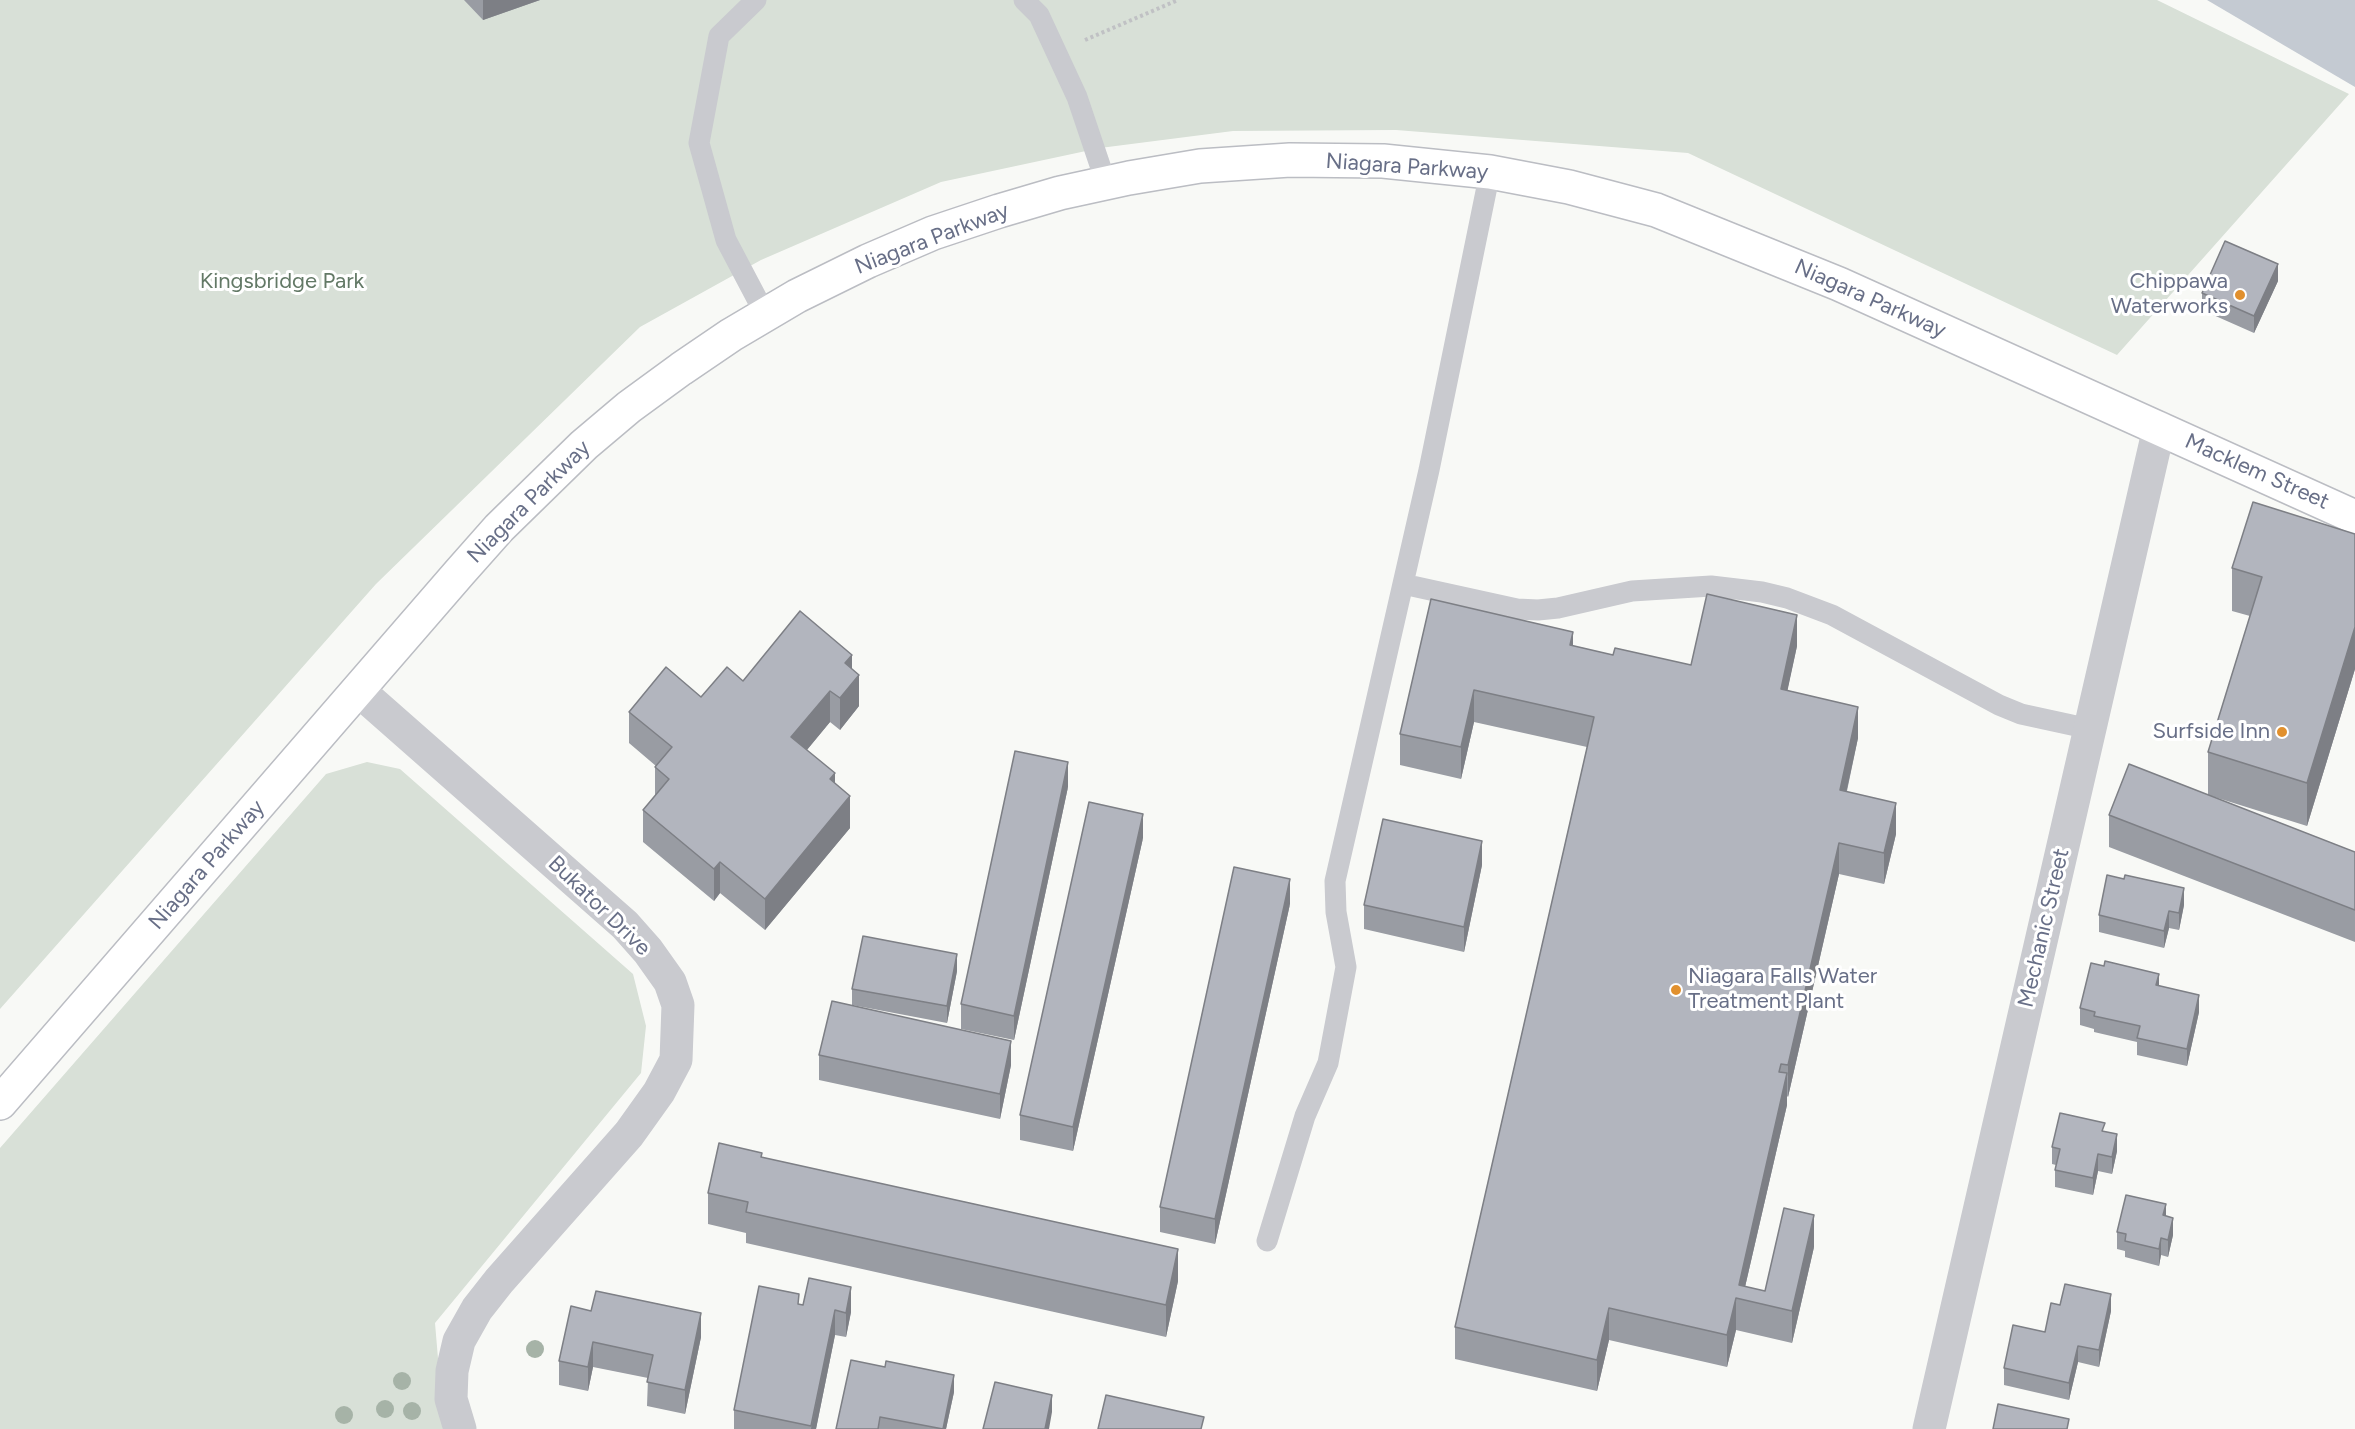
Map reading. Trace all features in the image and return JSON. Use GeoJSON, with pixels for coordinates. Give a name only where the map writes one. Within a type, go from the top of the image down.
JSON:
{"type":"FeatureCollection","features":[{"type":"Feature","properties":{"kind":"main road","name":"Niagara Parkway"},"geometry":{"type":"LineString","coordinates":[[0,1103],[499,528],[585,445],[629,407],[681,369],[765,314],[868,261],[999,210],[1060,193],[1200,166],[1290,160],[1383,161],[1490,172],[1569,187],[1656,210],[1839,284],[2158,428]]}},
{"type":"Feature","properties":{"kind":"main road","name":"Macklem Street"},"geometry":{"type":"LineString","coordinates":[[2158,428],[2355,517]]}},
{"type":"Feature","properties":{"kind":"street","name":"Mechanic Street"},"geometry":{"type":"LineString","coordinates":[[1929,1429],[2158,428]]}},
{"type":"Feature","properties":{"kind":"street","name":"Bukator Drive"},"geometry":{"type":"LineString","coordinates":[[357,690],[625,925],[648,951],[670,982],[678,1005],[676,1060],[659,1092],[629,1134],[499,1281],[477,1309],[459,1341],[452,1371],[451,1399],[460,1429]]}},
{"type":"Feature","properties":{"kind":"lane"},"geometry":{"type":"LineString","coordinates":[[756,0],[719,36],[699,143],[726,240],[765,314]]}},
{"type":"Feature","properties":{"kind":"lane"},"geometry":{"type":"LineString","coordinates":[[1024,0],[1039,15],[1077,97],[1106,183]]}},
{"type":"Feature","properties":{"kind":"lane"},"geometry":{"type":"LineString","coordinates":[[1267,1241],[1305,1116],[1326,1071],[1346,967],[1336,912],[1335,881],[1429,470],[1490,172]]}},
{"type":"Feature","properties":{"kind":"lane"},"geometry":{"type":"LineString","coordinates":[[1403,584],[1517,609],[1538,610],[1558,608],[1632,591],[1664,588],[1711,586],[1762,592],[1794,600],[1832,615],[1999,705],[2021,714],[2090,729]]}},
{"type":"Feature","properties":{"kind":"path"},"geometry":{"type":"LineString","coordinates":[[1056,52],[1178,0]]}},
{"type":"Feature","properties":{"kind":"green space","name":"Kingsbridge Park"},"geometry":{"type":"Polygon","coordinates":[[[0,0],[2157,0],[2349,94],[2117,355],[1688,153],[1396,130],[1233,131],[1100,148],[941,182],[761,260],[640,327],[376,584],[0,1009],[0,0]]]}},
{"type":"Feature","properties":{"kind":"green space"},"geometry":{"type":"Polygon","coordinates":[[[367,762],[400,769],[633,974],[646,1026],[641,1073],[435,1323],[444,1429],[0,1429],[0,1148],[326,774],[367,762]]]}},
{"type":"Feature","properties":{"kind":"shaded area"},"geometry":{"type":"Polygon","coordinates":[[[2207,0],[2355,0],[2355,87],[2275,40],[2207,0]]]}},
{"type":"Feature","properties":{"kind":"building","name":"Chippawa Waterworks"},"geometry":{"type":"Polygon","coordinates":[[[2225,241],[2278,264],[2254,316],[2202,293],[2225,241]]]}},
{"type":"Feature","properties":{"kind":"building","name":"Surfside Inn"},"geometry":{"type":"Polygon","coordinates":[[[2253,502],[2355,534],[2355,627],[2307,783],[2208,752],[2262,577],[2232,568],[2253,502]]]}},
{"type":"Feature","properties":{"kind":"building","name":"Niagara Falls Water Treatment Plant"},"geometry":{"type":"Polygon","coordinates":[[[1707,594],[1797,615],[1781,689],[1858,707],[1840,790],[1896,803],[1884,853],[1839,843],[1788,1065],[1781,1064],[1779,1072],[1787,1073],[1739,1285],[1765,1291],[1784,1208],[1814,1215],[1792,1311],[1736,1298],[1727,1335],[1609,1308],[1597,1360],[1455,1327],[1594,717],[1474,690],[1461,747],[1400,734],[1431,599],[1573,632],[1570,645],[1613,655],[1615,648],[1691,665],[1707,594]]]}},
{"type":"Feature","properties":{"kind":"building"},"geometry":{"type":"Polygon","coordinates":[[[800,611],[852,655],[845,663],[859,675],[840,698],[830,691],[791,737],[835,773],[830,779],[850,796],[765,899],[720,862],[714,869],[643,810],[669,779],[655,767],[672,747],[629,712],[666,667],[701,697],[727,667],[743,681],[800,611]]]}},
{"type":"Feature","properties":{"kind":"building"},"geometry":{"type":"Polygon","coordinates":[[[1015,751],[1068,762],[1014,1016],[961,1004],[1015,751]]]}},
{"type":"Feature","properties":{"kind":"building"},"geometry":{"type":"Polygon","coordinates":[[[2129,764],[2355,852],[2355,910],[2109,815],[2129,764]]]}},
{"type":"Feature","properties":{"kind":"building"},"geometry":{"type":"Polygon","coordinates":[[[1089,802],[1143,814],[1073,1127],[1020,1115],[1089,802]]]}},
{"type":"Feature","properties":{"kind":"building"},"geometry":{"type":"Polygon","coordinates":[[[1383,819],[1482,841],[1464,927],[1364,905],[1383,819]]]}},
{"type":"Feature","properties":{"kind":"building"},"geometry":{"type":"Polygon","coordinates":[[[1234,867],[1290,879],[1215,1219],[1160,1207],[1234,867]]]}},
{"type":"Feature","properties":{"kind":"building"},"geometry":{"type":"Polygon","coordinates":[[[2107,875],[2124,879],[2125,875],[2184,888],[2179,913],[2169,911],[2164,931],[2099,915],[2107,875]]]}},
{"type":"Feature","properties":{"kind":"building"},"geometry":{"type":"Polygon","coordinates":[[[863,936],[957,954],[947,1006],[852,989],[863,936]]]}},
{"type":"Feature","properties":{"kind":"building"},"geometry":{"type":"Polygon","coordinates":[[[2105,961],[2159,974],[2156,985],[2199,995],[2187,1049],[2137,1038],[2140,1026],[2094,1016],[2095,1012],[2080,1008],[2091,963],[2104,966],[2105,961]]]}},
{"type":"Feature","properties":{"kind":"building"},"geometry":{"type":"Polygon","coordinates":[[[832,1001],[1011,1041],[1000,1094],[819,1055],[832,1001]]]}},
{"type":"Feature","properties":{"kind":"building"},"geometry":{"type":"Polygon","coordinates":[[[2060,1113],[2105,1123],[2102,1131],[2117,1134],[2112,1157],[2098,1154],[2093,1178],[2055,1170],[2060,1149],[2052,1147],[2060,1113]]]}},
{"type":"Feature","properties":{"kind":"building"},"geometry":{"type":"Polygon","coordinates":[[[719,1143],[762,1153],[761,1157],[1178,1249],[1166,1305],[746,1212],[748,1202],[708,1193],[719,1143]]]}},
{"type":"Feature","properties":{"kind":"building"},"geometry":{"type":"Polygon","coordinates":[[[2126,1195],[2166,1204],[2163,1215],[2173,1218],[2168,1240],[2161,1238],[2159,1249],[2125,1241],[2126,1234],[2117,1232],[2126,1195]]]}},
{"type":"Feature","properties":{"kind":"building"},"geometry":{"type":"Polygon","coordinates":[[[809,1278],[851,1287],[846,1313],[835,1310],[811,1426],[734,1410],[759,1286],[799,1294],[798,1304],[803,1305],[809,1278]]]}},
{"type":"Feature","properties":{"kind":"building"},"geometry":{"type":"Polygon","coordinates":[[[2065,1284],[2111,1294],[2099,1350],[2078,1346],[2069,1383],[2004,1368],[2013,1325],[2045,1332],[2051,1303],[2060,1305],[2065,1284]]]}},
{"type":"Feature","properties":{"kind":"building"},"geometry":{"type":"Polygon","coordinates":[[[596,1291],[701,1313],[685,1390],[647,1382],[653,1355],[593,1342],[588,1367],[559,1361],[571,1306],[591,1311],[596,1291]]]}},
{"type":"Feature","properties":{"kind":"building"},"geometry":{"type":"Polygon","coordinates":[[[851,1360],[885,1367],[886,1361],[954,1375],[943,1429],[880,1417],[878,1429],[836,1429],[851,1360]]]}},
{"type":"Feature","properties":{"kind":"building"},"geometry":{"type":"Polygon","coordinates":[[[995,1382],[1052,1395],[1045,1429],[983,1429],[995,1382]]]}},
{"type":"Feature","properties":{"kind":"building"},"geometry":{"type":"Polygon","coordinates":[[[1106,1395],[1204,1417],[1201,1429],[1098,1429],[1106,1395]]]}},
{"type":"Feature","properties":{"kind":"building"},"geometry":{"type":"Polygon","coordinates":[[[1998,1404],[2069,1419],[2067,1429],[1993,1429],[1998,1404]]]}},
{"type":"Feature","properties":{"kind":"place","name":"Chippawa Waterworks"},"geometry":{"type":"Point","coordinates":[2240,295]}},
{"type":"Feature","properties":{"kind":"place","name":"Surfside Inn"},"geometry":{"type":"Point","coordinates":[2282,732]}},
{"type":"Feature","properties":{"kind":"place","name":"Niagara Falls Water Treatment Plant"},"geometry":{"type":"Point","coordinates":[1676,990]}}]}
